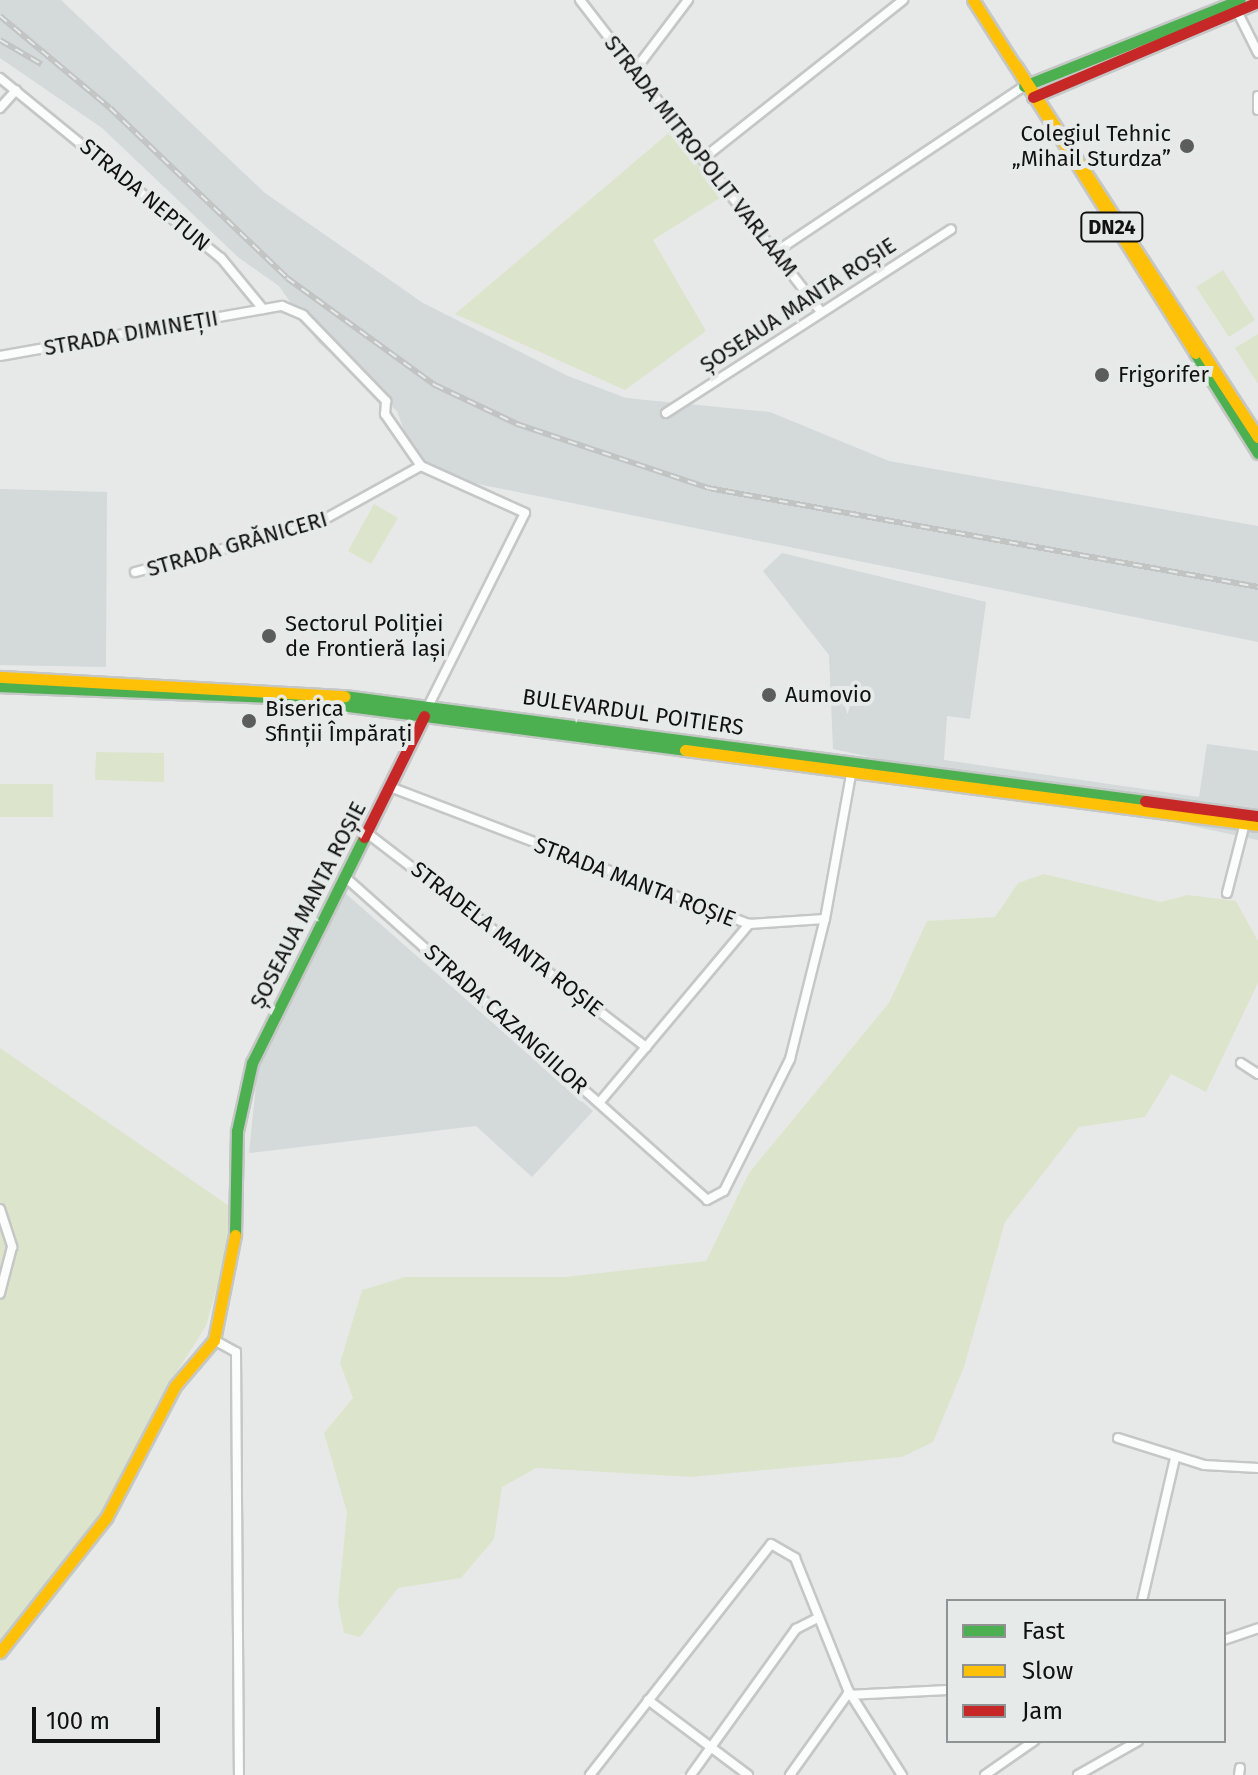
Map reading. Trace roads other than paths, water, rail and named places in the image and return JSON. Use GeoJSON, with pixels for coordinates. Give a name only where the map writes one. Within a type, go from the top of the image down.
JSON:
{"type":"FeatureCollection","features":[{"type":"Feature","properties":{"kind":"main road","name":"DN24"},"geometry":{"type":"LineString","coordinates":[[973,0],[1258,453]]}},
{"type":"Feature","properties":{"kind":"main road"},"geometry":{"type":"LineString","coordinates":[[1027,84],[1239,4],[1258,2]]}},
{"type":"Feature","properties":{"kind":"main road"},"geometry":{"type":"LineString","coordinates":[[1034,96],[1239,4]]}},
{"type":"Feature","properties":{"kind":"main road","name":"DN24"},"geometry":{"type":"LineString","coordinates":[[1218,385],[1258,437]]}},
{"type":"Feature","properties":{"kind":"main road","name":"BULEVARDUL POITIERS"},"geometry":{"type":"LineString","coordinates":[[0,677],[241,685],[426,712],[1258,816]]}},
{"type":"Feature","properties":{"kind":"main road","name":"BULEVARDUL POITIERS"},"geometry":{"type":"LineString","coordinates":[[0,686],[240,694],[426,712]]}},
{"type":"Feature","properties":{"kind":"main road","name":"ȘOSEAUA MANTA ROȘIE"},"geometry":{"type":"LineString","coordinates":[[214,1340],[234,1258],[243,1090],[426,712]]}},
{"type":"Feature","properties":{"kind":"main road","name":"BULEVARDUL POITIERS"},"geometry":{"type":"LineString","coordinates":[[852,766],[1258,825]]}},
{"type":"Feature","properties":{"kind":"main road"},"geometry":{"type":"LineString","coordinates":[[0,1652],[106,1518],[175,1386],[214,1340]]}},
{"type":"Feature","properties":{"kind":"street","name":"STRADA MITROPOLIT VARLAAM"},"geometry":{"type":"LineString","coordinates":[[580,0],[705,157],[821,312]]}},
{"type":"Feature","properties":{"kind":"street"},"geometry":{"type":"LineString","coordinates":[[635,70],[688,0]]}},
{"type":"Feature","properties":{"kind":"street"},"geometry":{"type":"LineString","coordinates":[[705,157],[903,0]]}},
{"type":"Feature","properties":{"kind":"street"},"geometry":{"type":"LineString","coordinates":[[1239,4],[1258,53]]}},
{"type":"Feature","properties":{"kind":"street","name":"STRADA NEPTUN"},"geometry":{"type":"LineString","coordinates":[[0,78],[221,258],[263,309]]}},
{"type":"Feature","properties":{"kind":"street"},"geometry":{"type":"LineString","coordinates":[[777,251],[1012,98],[1027,84]]}},
{"type":"Feature","properties":{"kind":"street"},"geometry":{"type":"LineString","coordinates":[[0,108],[16,90]]}},
{"type":"Feature","properties":{"kind":"street"},"geometry":{"type":"LineString","coordinates":[[1012,98],[1034,96]]}},
{"type":"Feature","properties":{"kind":"street"},"geometry":{"type":"LineString","coordinates":[[1258,96],[1258,110]]}},
{"type":"Feature","properties":{"kind":"street","name":"ȘOSEAUA MANTA ROȘIE"},"geometry":{"type":"LineString","coordinates":[[666,413],[951,229]]}},
{"type":"Feature","properties":{"kind":"street"},"geometry":{"type":"LineString","coordinates":[[263,309],[284,306],[303,315],[386,401],[385,414],[421,466]]}},
{"type":"Feature","properties":{"kind":"street","name":"STRADA DIMINEȚII"},"geometry":{"type":"LineString","coordinates":[[0,356],[263,309]]}},
{"type":"Feature","properties":{"kind":"street","name":"ȘOSEAUA MANTA ROȘIE"},"geometry":{"type":"LineString","coordinates":[[421,466],[525,513],[426,712]]}},
{"type":"Feature","properties":{"kind":"street","name":"STRADA GRĂNICERI"},"geometry":{"type":"LineString","coordinates":[[135,572],[314,525],[421,466]]}},
{"type":"Feature","properties":{"kind":"street"},"geometry":{"type":"LineString","coordinates":[[599,1103],[701,1198],[719,1197],[790,1059],[825,919],[852,766]]}},
{"type":"Feature","properties":{"kind":"street","name":"STRADA MANTA ROȘIE"},"geometry":{"type":"LineString","coordinates":[[390,787],[749,924],[825,919]]}},
{"type":"Feature","properties":{"kind":"street"},"geometry":{"type":"LineString","coordinates":[[1227,893],[1245,823]]}},
{"type":"Feature","properties":{"kind":"street","name":"STRADELA MANTA ROȘIE"},"geometry":{"type":"LineString","coordinates":[[367,833],[646,1047]]}},
{"type":"Feature","properties":{"kind":"street","name":"STRADA CAZANGIILOR"},"geometry":{"type":"LineString","coordinates":[[345,877],[599,1103],[749,924]]}},
{"type":"Feature","properties":{"kind":"street"},"geometry":{"type":"LineString","coordinates":[[1241,1063],[1258,1074]]}},
{"type":"Feature","properties":{"kind":"street"},"geometry":{"type":"LineString","coordinates":[[0,1209],[12,1247],[0,1293]]}},
{"type":"Feature","properties":{"kind":"street"},"geometry":{"type":"LineString","coordinates":[[214,1340],[236,1352],[239,1775]]}},
{"type":"Feature","properties":{"kind":"street"},"geometry":{"type":"LineString","coordinates":[[1118,1438],[1175,1460],[1258,1468]]}},
{"type":"Feature","properties":{"kind":"street"},"geometry":{"type":"LineString","coordinates":[[1142,1599],[1175,1460]]}},
{"type":"Feature","properties":{"kind":"street"},"geometry":{"type":"LineString","coordinates":[[590,1775],[764,1548],[778,1545],[795,1558],[816,1619],[852,1694],[902,1775]]}},
{"type":"Feature","properties":{"kind":"street"},"geometry":{"type":"LineString","coordinates":[[691,1775],[796,1629],[816,1619]]}},
{"type":"Feature","properties":{"kind":"street"},"geometry":{"type":"LineString","coordinates":[[1226,1639],[1258,1628]]}},
{"type":"Feature","properties":{"kind":"street"},"geometry":{"type":"LineString","coordinates":[[852,1694],[946,1690]]}},
{"type":"Feature","properties":{"kind":"street"},"geometry":{"type":"LineString","coordinates":[[790,1775],[852,1694]]}},
{"type":"Feature","properties":{"kind":"street"},"geometry":{"type":"LineString","coordinates":[[648,1700],[748,1775]]}},
{"type":"Feature","properties":{"kind":"street"},"geometry":{"type":"LineString","coordinates":[[985,1775],[1031,1743]]}},
{"type":"Feature","properties":{"kind":"street"},"geometry":{"type":"LineString","coordinates":[[1078,1775],[1134,1743]]}},
{"type":"Feature","properties":{"kind":"railway"},"geometry":{"type":"LineString","coordinates":[[0,16],[110,108],[287,278],[435,385],[517,424],[708,488],[1258,587]]}},
{"type":"Feature","properties":{"kind":"railway"},"geometry":{"type":"LineString","coordinates":[[0,40],[41,64]]}},
{"type":"Feature","properties":{"kind":"place","name":"Colegiul Tehnic „Mihail Sturdza”"},"geometry":{"type":"Point","coordinates":[1187,146]}},
{"type":"Feature","properties":{"kind":"place","name":"Frigorifer"},"geometry":{"type":"Point","coordinates":[1102,375]}},
{"type":"Feature","properties":{"kind":"place","name":"Sectorul Poliției de Frontieră Iași"},"geometry":{"type":"Point","coordinates":[269,636]}},
{"type":"Feature","properties":{"kind":"place","name":"Aumovio"},"geometry":{"type":"Point","coordinates":[769,695]}},
{"type":"Feature","properties":{"kind":"place","name":"Biserica Sfinții Împărați"},"geometry":{"type":"Point","coordinates":[249,721]}}]}
